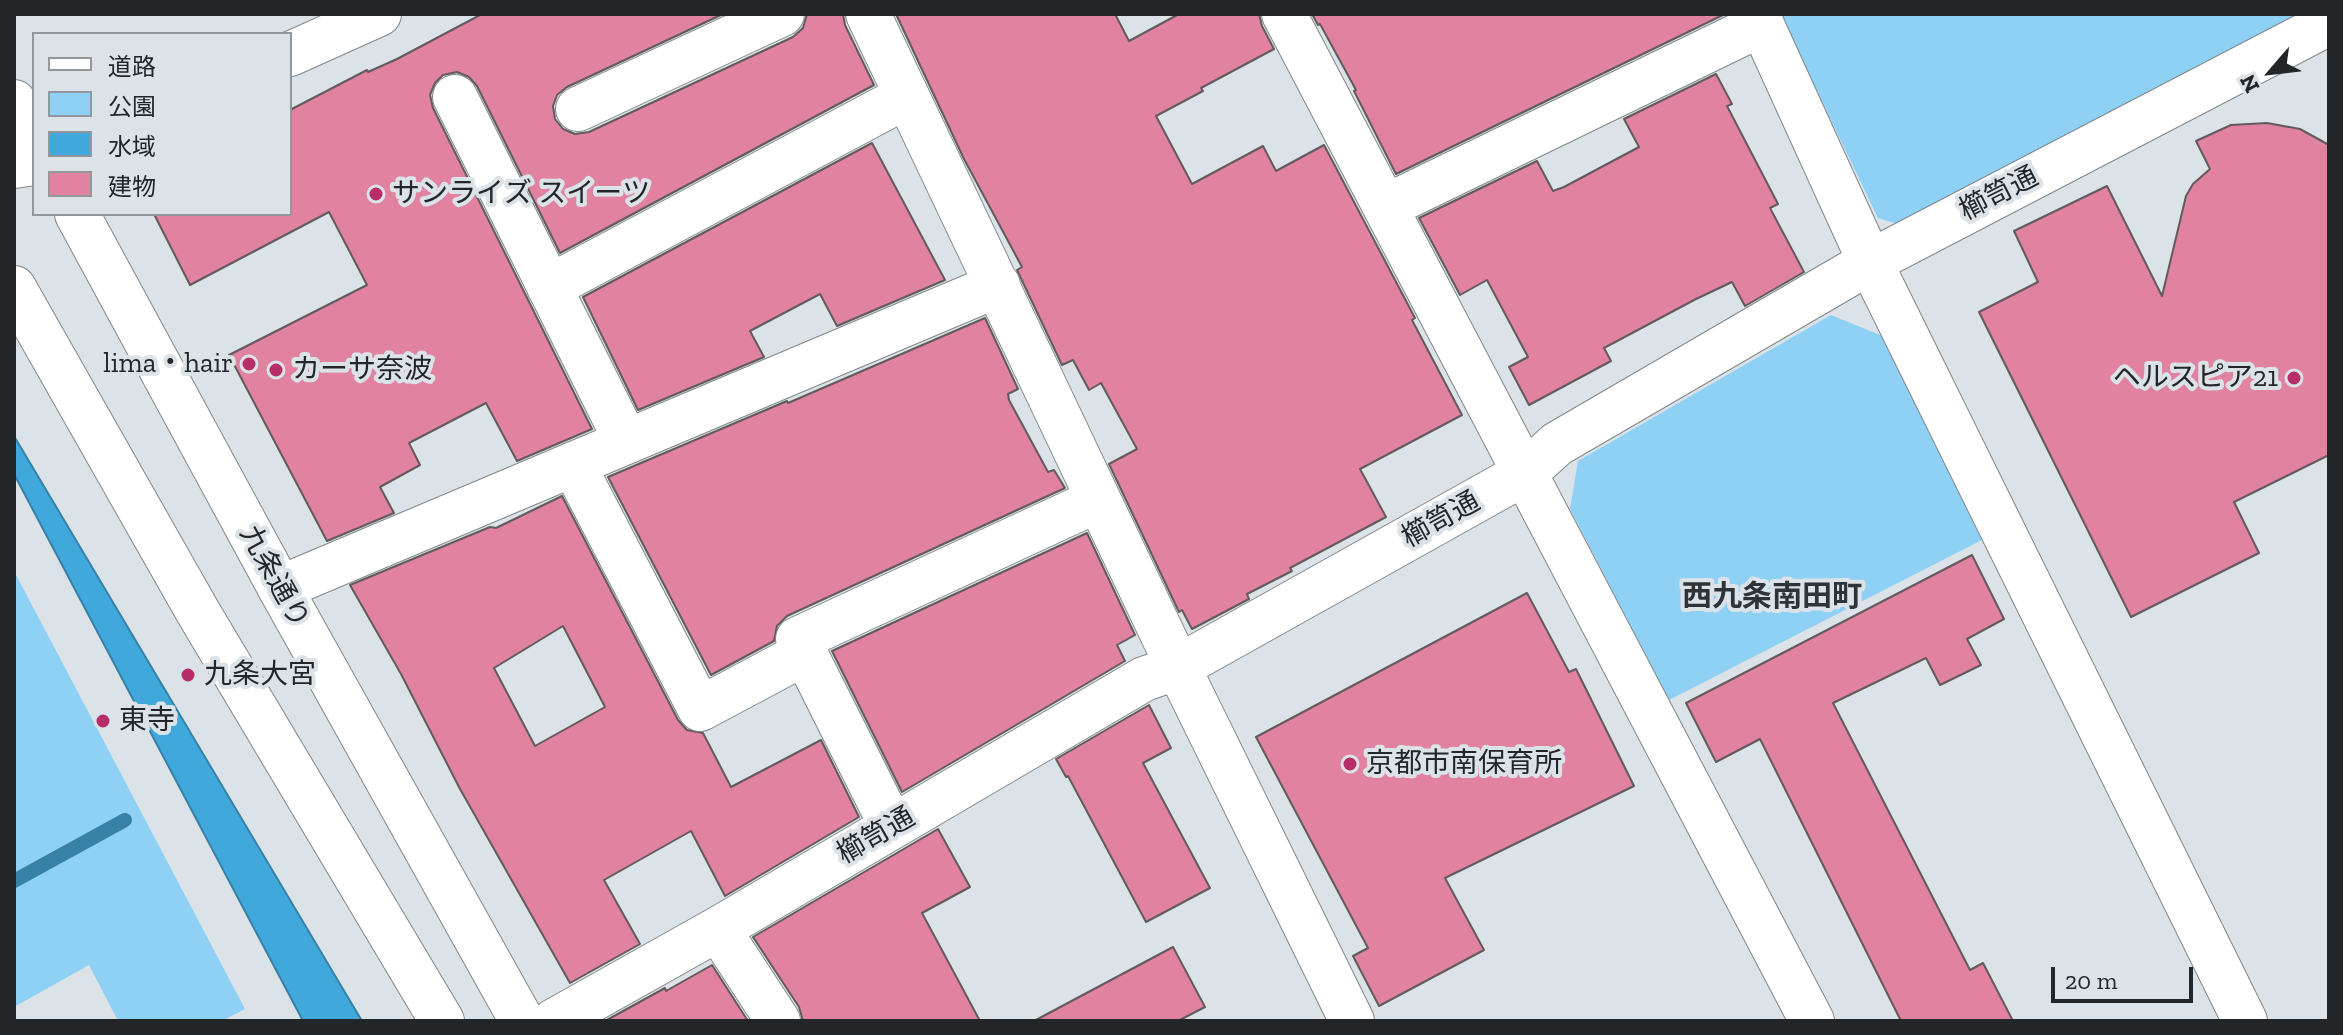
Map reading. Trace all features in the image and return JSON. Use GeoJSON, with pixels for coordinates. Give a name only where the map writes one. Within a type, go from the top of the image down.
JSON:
{"type":"FeatureCollection","features":[{"type":"Feature","properties":{"kind":"main road"},"geometry":{"type":"LineString","coordinates":[[292,53],[379,14]]}},
{"type":"Feature","properties":{"kind":"main road"},"geometry":{"type":"LineString","coordinates":[[578,109],[782,14]]}},
{"type":"Feature","properties":{"kind":"main road"},"geometry":{"type":"LineString","coordinates":[[868,14],[1178,667],[1352,1021]]}},
{"type":"Feature","properties":{"kind":"main road"},"geometry":{"type":"LineString","coordinates":[[1284,14],[1812,1021]]}},
{"type":"Feature","properties":{"kind":"main road"},"geometry":{"type":"LineString","coordinates":[[1385,207],[1759,19],[1870,262],[2245,1021]]}},
{"type":"Feature","properties":{"kind":"main road","name":"櫛笥通"},"geometry":{"type":"LineString","coordinates":[[554,1021],[718,929],[1144,679],[1178,667],[1525,473],[1557,444],[1870,262],[2329,23]]}},
{"type":"Feature","properties":{"kind":"main road"},"geometry":{"type":"LineString","coordinates":[[549,287],[907,96]]}},
{"type":"Feature","properties":{"kind":"main road"},"geometry":{"type":"LineString","coordinates":[[455,97],[626,441]]}},
{"type":"Feature","properties":{"kind":"main road"},"geometry":{"type":"LineString","coordinates":[[14,102],[32,134]]}},
{"type":"Feature","properties":{"kind":"main road","name":"九条通り"},"geometry":{"type":"LineString","coordinates":[[78,216],[280,588],[522,1021]]}},
{"type":"Feature","properties":{"kind":"main road"},"geometry":{"type":"LineString","coordinates":[[280,588],[998,285]]}},
{"type":"Feature","properties":{"kind":"main road"},"geometry":{"type":"LineString","coordinates":[[14,288],[198,612],[442,1021]]}},
{"type":"Feature","properties":{"kind":"main road"},"geometry":{"type":"LineString","coordinates":[[573,464],[700,709],[805,653]]}},
{"type":"Feature","properties":{"kind":"main road"},"geometry":{"type":"LineString","coordinates":[[892,827],[798,639],[1098,500]]}},
{"type":"Feature","properties":{"kind":"main road"},"geometry":{"type":"LineString","coordinates":[[718,929],[778,1021]]}},
{"type":"Feature","properties":{"kind":"green space"},"geometry":{"type":"Polygon","coordinates":[[[1780,14],[2321,14],[1897,224],[1878,218],[1780,14]]]}},
{"type":"Feature","properties":{"kind":"green space"},"geometry":{"type":"Polygon","coordinates":[[[1831,315],[1885,337],[1982,540],[1669,700],[1570,509],[1578,461],[1831,315]]]}},
{"type":"Feature","properties":{"kind":"green space"},"geometry":{"type":"Polygon","coordinates":[[[14,571],[245,1009],[222,1021],[118,1021],[89,965],[14,1007],[14,571]]]}},
{"type":"Feature","properties":{"kind":"water"},"geometry":{"type":"Polygon","coordinates":[[[14,436],[362,1021],[303,1021],[14,474],[14,436]]]}},
{"type":"Feature","properties":{"kind":"building"},"geometry":{"type":"Polygon","coordinates":[[[482,14],[723,14],[567,87],[557,95],[553,106],[555,119],[563,129],[575,134],[589,132],[793,37],[803,28],[807,14],[843,14],[845,25],[874,85],[560,253],[477,86],[469,77],[457,72],[443,75],[430,95],[433,108],[592,429],[517,461],[486,403],[409,443],[420,465],[380,487],[394,513],[327,541],[229,355],[367,285],[329,212],[190,285],[155,216],[292,216],[292,109],[367,70],[397,59],[482,14]]]}},
{"type":"Feature","properties":{"kind":"building"},"geometry":{"type":"Polygon","coordinates":[[[896,14],[1115,14],[1129,41],[1179,14],[1259,14],[1274,49],[1156,116],[1192,184],[1263,146],[1276,171],[1324,145],[1462,415],[1360,469],[1386,517],[1290,568],[1292,571],[1247,594],[1249,599],[1192,629],[1182,610],[1179,612],[1109,464],[1137,449],[1101,383],[1089,390],[1073,360],[1062,365],[1017,270],[1022,267],[964,159],[896,14]]]}},
{"type":"Feature","properties":{"kind":"building"},"geometry":{"type":"Polygon","coordinates":[[[1312,14],[1725,14],[1396,174],[1356,90],[1312,14]]]}},
{"type":"Feature","properties":{"kind":"building"},"geometry":{"type":"Polygon","coordinates":[[[1716,74],[1732,104],[1727,106],[1778,204],[1770,208],[1804,272],[1745,306],[1732,282],[1696,299],[1604,348],[1611,361],[1529,405],[1509,367],[1528,357],[1487,280],[1460,295],[1419,218],[1537,161],[1553,191],[1564,187],[1639,147],[1624,119],[1716,74]]]}},
{"type":"Feature","properties":{"kind":"building"},"geometry":{"type":"Polygon","coordinates":[[[2267,123],[2300,129],[2329,145],[2329,455],[2234,502],[2259,553],[2131,617],[1979,312],[2038,282],[2014,231],[2107,186],[2162,296],[2186,196],[2193,184],[2210,169],[2196,141],[2231,125],[2267,123]]]}},
{"type":"Feature","properties":{"kind":"building"},"geometry":{"type":"Polygon","coordinates":[[[872,143],[945,280],[837,326],[820,294],[750,331],[764,357],[638,410],[583,297],[872,143]]]}},
{"type":"Feature","properties":{"kind":"building"},"geometry":{"type":"Polygon","coordinates":[[[985,318],[1018,389],[1008,394],[1009,400],[1048,472],[1054,470],[1065,488],[787,616],[777,626],[774,641],[711,675],[608,477],[985,318]]]}},
{"type":"Feature","properties":{"kind":"building"},"geometry":{"type":"Polygon","coordinates":[[[562,496],[678,720],[687,730],[703,733],[731,787],[821,740],[859,817],[725,896],[691,831],[604,880],[640,944],[570,983],[460,789],[401,674],[350,585],[490,527],[496,528],[562,496]],[[563,626],[494,668],[535,746],[605,707],[563,626]]]}},
{"type":"Feature","properties":{"kind":"building"},"geometry":{"type":"Polygon","coordinates":[[[1087,533],[1135,635],[1117,645],[1125,661],[902,792],[832,651],[1087,533]]]}},
{"type":"Feature","properties":{"kind":"building"},"geometry":{"type":"Polygon","coordinates":[[[1972,555],[2004,619],[1967,639],[1981,665],[1940,685],[1926,658],[1833,703],[1970,970],[1983,963],[2013,1021],[1901,1021],[1760,739],[1716,762],[1686,703],[1972,555]]]}},
{"type":"Feature","properties":{"kind":"building"},"geometry":{"type":"Polygon","coordinates":[[[1527,593],[1569,672],[1576,669],[1634,786],[1445,878],[1484,950],[1379,1006],[1353,956],[1368,948],[1256,737],[1527,593]]]}},
{"type":"Feature","properties":{"kind":"building"},"geometry":{"type":"Polygon","coordinates":[[[1149,705],[1171,748],[1143,763],[1210,888],[1146,922],[1056,759],[1149,705]]]}},
{"type":"Feature","properties":{"kind":"building"},"geometry":{"type":"Polygon","coordinates":[[[938,829],[970,887],[922,913],[980,1021],[803,1021],[799,1007],[753,937],[938,829]]]}},
{"type":"Feature","properties":{"kind":"building"},"geometry":{"type":"Polygon","coordinates":[[[1173,947],[1205,1007],[1178,1021],[1034,1021],[1173,947]]]}},
{"type":"Feature","properties":{"kind":"building"},"geometry":{"type":"Polygon","coordinates":[[[712,965],[748,1021],[605,1021],[665,988],[666,991],[712,965]]]}},
{"type":"Feature","properties":{"kind":"waterway"},"geometry":{"type":"LineString","coordinates":[[14,881],[125,820]]}},
{"type":"Feature","properties":{"kind":"place","name":"サンライズ スイーツ"},"geometry":{"type":"Point","coordinates":[376,194]}},
{"type":"Feature","properties":{"kind":"place","name":"lima・hair"},"geometry":{"type":"Point","coordinates":[249,364]}},
{"type":"Feature","properties":{"kind":"place","name":"カーサ奈波"},"geometry":{"type":"Point","coordinates":[276,370]}},
{"type":"Feature","properties":{"kind":"place","name":"ヘルスピア21"},"geometry":{"type":"Point","coordinates":[2294,378]}},
{"type":"Feature","properties":{"kind":"place","name":"九条大宮"},"geometry":{"type":"Point","coordinates":[188,675]}},
{"type":"Feature","properties":{"kind":"place","name":"東寺"},"geometry":{"type":"Point","coordinates":[103,721]}},
{"type":"Feature","properties":{"kind":"place","name":"京都市南保育所"},"geometry":{"type":"Point","coordinates":[1350,764]}},
{"type":"Feature","properties":{"kind":"district","name":"西九条南田町"},"geometry":{"type":"Point","coordinates":[1772,597]}}]}
